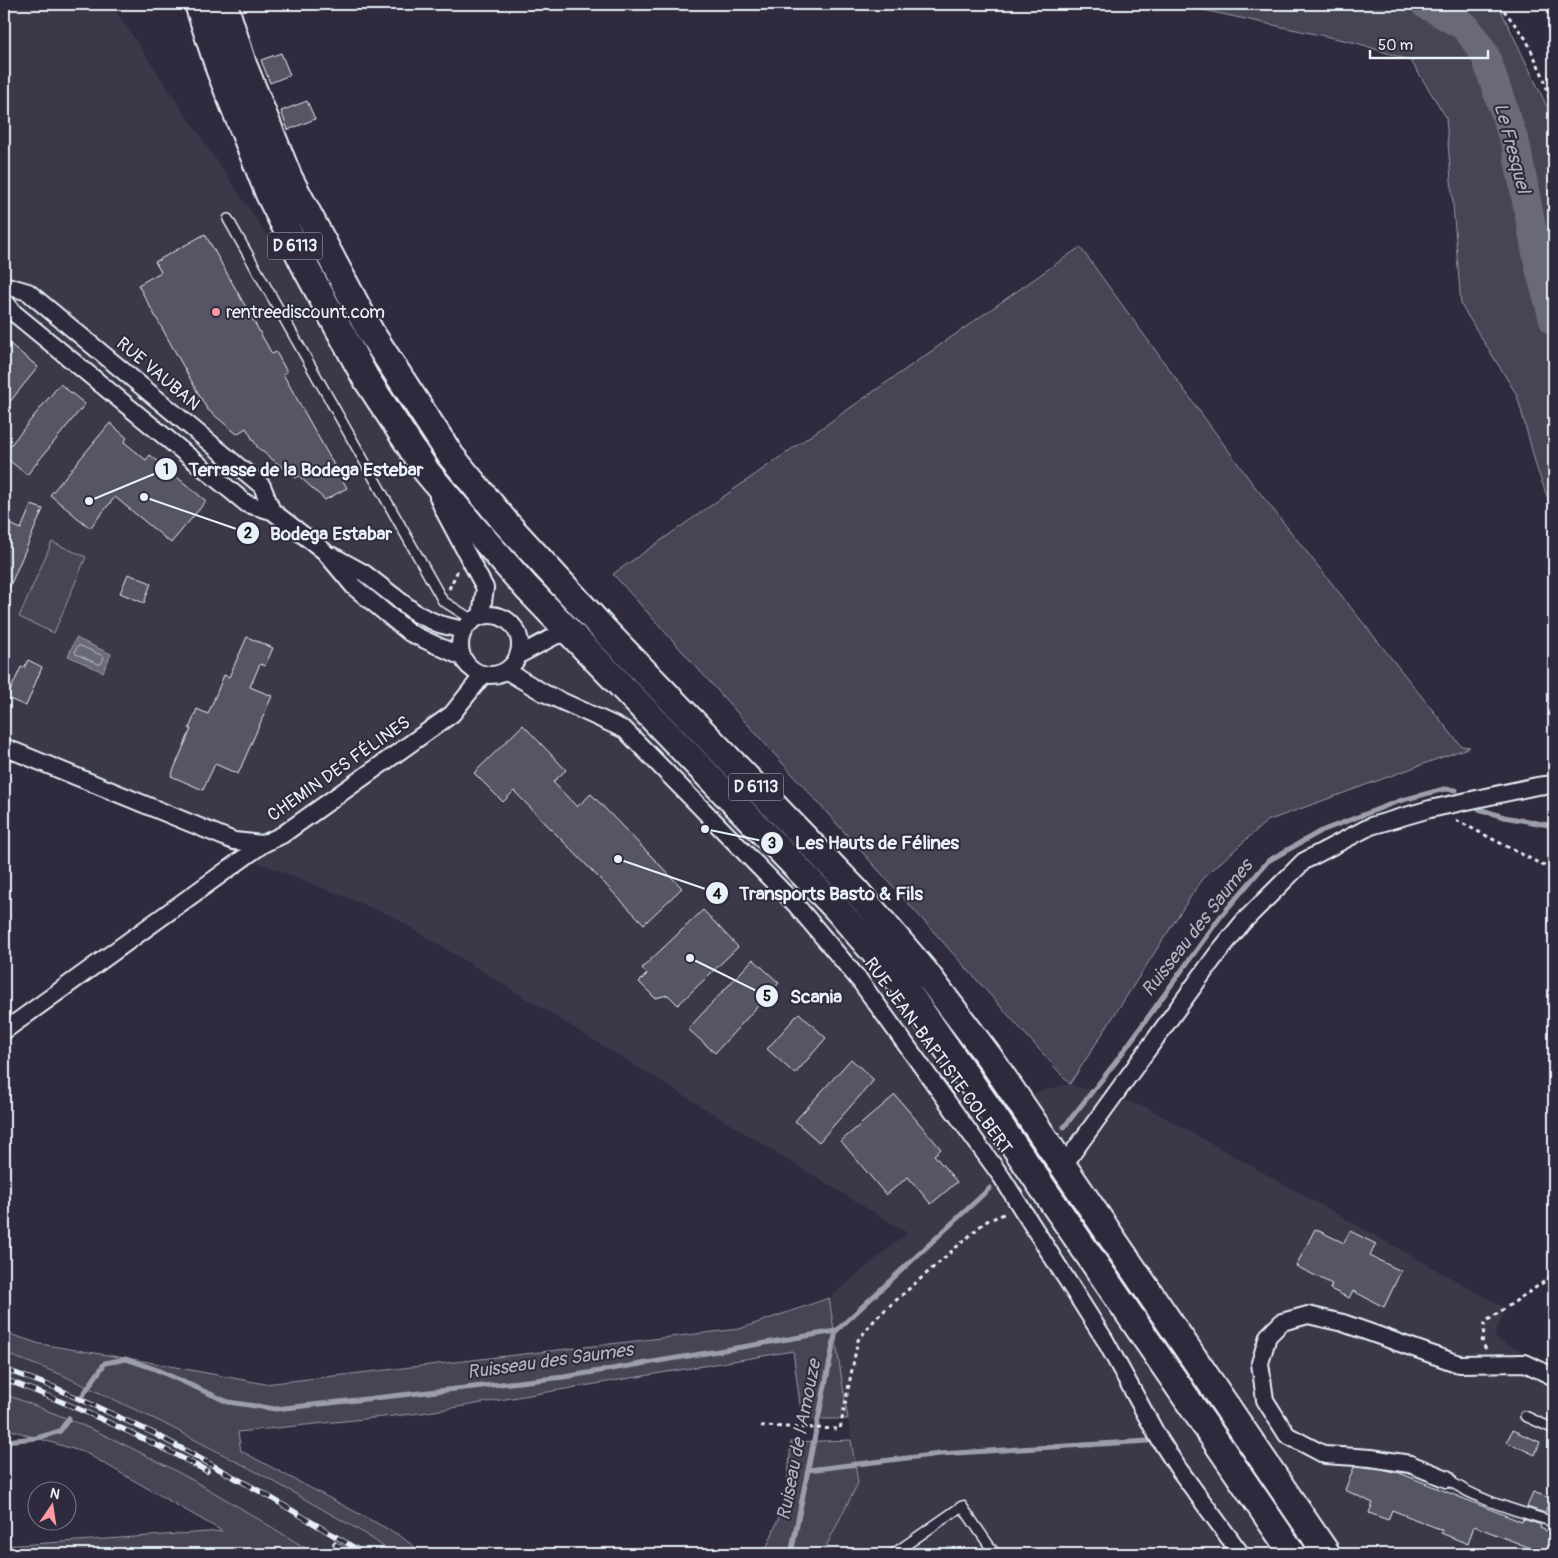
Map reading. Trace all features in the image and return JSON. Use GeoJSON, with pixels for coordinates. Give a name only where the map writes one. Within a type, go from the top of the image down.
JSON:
{"type":"FeatureCollection","features":[{"type":"Feature","properties":{"kind":"main road","name":"D 6113"},"geometry":{"type":"LineString","coordinates":[[198,4],[220,71],[273,203],[306,270],[365,377],[428,472],[527,588],[836,908],[904,987],[1293,1554]]}},
{"type":"Feature","properties":{"kind":"main road","name":"D 6113"},"geometry":{"type":"LineString","coordinates":[[224,4],[243,64],[289,178],[371,333],[451,456],[506,523],[606,632],[856,890],[925,972],[989,1057],[1327,1554]]}},
{"type":"Feature","properties":{"kind":"street","name":"RUE VAUBAN"},"geometry":{"type":"LineString","coordinates":[[4,285],[28,292],[262,486],[272,511]]}},
{"type":"Feature","properties":{"kind":"street"},"geometry":{"type":"LineString","coordinates":[[4,300],[14,312],[247,504],[272,511],[324,551],[364,573],[417,614],[439,624],[472,622],[491,615],[511,622],[520,637],[520,655],[515,664],[507,671],[495,675],[482,675],[470,668],[462,657],[460,643],[472,622],[485,588],[443,509],[428,472]]}},
{"type":"Feature","properties":{"kind":"street"},"geometry":{"type":"LineString","coordinates":[[324,551],[354,587],[410,633],[462,657]]}},
{"type":"Feature","properties":{"kind":"street"},"geometry":{"type":"LineString","coordinates":[[520,655],[557,635],[573,634]]}},
{"type":"Feature","properties":{"kind":"street","name":"RUE JEAN-BAPTISTE COLBERT"},"geometry":{"type":"LineString","coordinates":[[507,671],[544,692],[625,730],[796,905],[860,981],[1001,1176],[1105,1340],[1158,1437],[1178,1468],[1241,1554]]}},
{"type":"Feature","properties":{"kind":"street","name":"CHEMIN DES FÉLINES"},"geometry":{"type":"LineString","coordinates":[[4,747],[234,841],[263,844],[282,835],[452,714],[482,675]]}},
{"type":"Feature","properties":{"kind":"street"},"geometry":{"type":"LineString","coordinates":[[1062,1166],[1217,954],[1243,922],[1304,860],[1371,826],[1430,809],[1554,784]]}},
{"type":"Feature","properties":{"kind":"street"},"geometry":{"type":"LineString","coordinates":[[4,1031],[263,844]]}},
{"type":"Feature","properties":{"kind":"street"},"geometry":{"type":"LineString","coordinates":[[1447,1479],[1410,1464],[1371,1458],[1325,1455],[1287,1435],[1265,1400],[1260,1363],[1268,1336],[1282,1322],[1308,1315],[1343,1323],[1459,1364],[1525,1363],[1554,1377]]}},
{"type":"Feature","properties":{"kind":"lane"},"geometry":{"type":"LineString","coordinates":[[228,219],[443,601],[472,622]]}},
{"type":"Feature","properties":{"kind":"lane"},"geometry":{"type":"LineString","coordinates":[[1525,1416],[1554,1429]]}},
{"type":"Feature","properties":{"kind":"lane"},"geometry":{"type":"LineString","coordinates":[[1447,1479],[1461,1489],[1511,1509],[1554,1522]]}},
{"type":"Feature","properties":{"kind":"lane"},"geometry":{"type":"LineString","coordinates":[[893,1554],[962,1506],[995,1554]]}},
{"type":"Feature","properties":{"kind":"path"},"geometry":{"type":"LineString","coordinates":[[1499,4],[1526,39],[1544,78],[1554,116]]}},
{"type":"Feature","properties":{"kind":"path"},"geometry":{"type":"LineString","coordinates":[[1430,809],[1466,824],[1554,870]]}},
{"type":"Feature","properties":{"kind":"path"},"geometry":{"type":"LineString","coordinates":[[762,1426],[840,1429],[858,1340],[876,1317],[985,1222],[1020,1206]]}},
{"type":"Feature","properties":{"kind":"path"},"geometry":{"type":"LineString","coordinates":[[1504,1363],[1488,1352],[1482,1343],[1485,1322],[1554,1275]]}},
{"type":"Feature","properties":{"kind":"shaded area"},"geometry":{"type":"Polygon","coordinates":[[[4,4],[111,4],[309,297],[1022,1096],[1070,1084],[1148,1108],[1505,1308],[1494,1338],[1554,1367],[1554,1554],[822,1554],[858,1483],[829,1298],[907,1233],[392,916],[225,849],[4,737],[4,4]]]}},
{"type":"Feature","properties":{"kind":"shaded area"},"geometry":{"type":"Polygon","coordinates":[[[1175,4],[1498,4],[1554,121],[1554,515],[1537,469],[1517,395],[1461,305],[1446,117],[1411,61],[1357,43],[1175,4]]]}},
{"type":"Feature","properties":{"kind":"shaded area"},"geometry":{"type":"Polygon","coordinates":[[[1080,247],[1252,483],[1461,746],[1470,747],[1267,821],[1202,879],[1070,1084],[613,574],[1080,247]]]}},
{"type":"Feature","properties":{"kind":"shaded area"},"geometry":{"type":"Polygon","coordinates":[[[52,542],[86,557],[54,633],[19,617],[52,542]]]}},
{"type":"Feature","properties":{"kind":"shaded area"},"geometry":{"type":"Polygon","coordinates":[[[829,1298],[848,1419],[802,1419],[793,1351],[422,1413],[238,1432],[241,1451],[399,1535],[424,1554],[394,1554],[364,1533],[266,1477],[161,1422],[60,1374],[4,1353],[4,1332],[40,1344],[265,1384],[739,1329],[829,1298]]]}},
{"type":"Feature","properties":{"kind":"shaded area"},"geometry":{"type":"Polygon","coordinates":[[[4,1353],[60,1374],[161,1422],[266,1477],[364,1533],[394,1554],[315,1554],[252,1515],[49,1411],[4,1394],[4,1353]]]}},
{"type":"Feature","properties":{"kind":"shaded area"},"geometry":{"type":"Polygon","coordinates":[[[4,1394],[77,1423],[169,1467],[315,1554],[4,1554],[4,1546],[222,1531],[86,1453],[4,1428],[4,1394]]]}},
{"type":"Feature","properties":{"kind":"shaded area"},"geometry":{"type":"Polygon","coordinates":[[[851,1440],[858,1483],[822,1554],[764,1554],[786,1500],[791,1442],[851,1440]]]}},
{"type":"Feature","properties":{"kind":"water"},"geometry":{"type":"Polygon","coordinates":[[[76,638],[111,654],[103,672],[68,656],[76,638]]]}},
{"type":"Feature","properties":{"kind":"building"},"geometry":{"type":"Polygon","coordinates":[[[281,53],[290,75],[270,83],[261,60],[281,53]]]}},
{"type":"Feature","properties":{"kind":"building"},"geometry":{"type":"Polygon","coordinates":[[[307,101],[315,119],[288,130],[281,111],[307,101]]]}},
{"type":"Feature","properties":{"kind":"building","name":"rentreediscount.com"},"geometry":{"type":"Polygon","coordinates":[[[205,234],[272,354],[276,352],[287,372],[283,374],[347,488],[325,500],[299,476],[296,478],[258,448],[246,428],[237,434],[207,409],[138,285],[161,272],[155,262],[205,234]]]}},
{"type":"Feature","properties":{"kind":"building"},"geometry":{"type":"Polygon","coordinates":[[[4,339],[38,367],[4,409],[4,339]]]}},
{"type":"Feature","properties":{"kind":"building"},"geometry":{"type":"Polygon","coordinates":[[[60,384],[85,404],[27,475],[4,456],[4,453],[60,384]]]}},
{"type":"Feature","properties":{"kind":"building"},"geometry":{"type":"Polygon","coordinates":[[[110,423],[127,438],[124,442],[146,460],[150,455],[206,501],[171,543],[115,497],[90,528],[50,495],[110,423]]]}},
{"type":"Feature","properties":{"kind":"building"},"geometry":{"type":"Polygon","coordinates":[[[31,505],[43,509],[4,600],[4,521],[21,529],[31,505]]]}},
{"type":"Feature","properties":{"kind":"building"},"geometry":{"type":"Polygon","coordinates":[[[128,574],[151,583],[144,603],[120,593],[128,574]]]}},
{"type":"Feature","properties":{"kind":"building"},"geometry":{"type":"Polygon","coordinates":[[[247,637],[273,648],[265,666],[260,664],[250,687],[272,696],[238,774],[215,764],[203,790],[171,776],[191,729],[189,729],[197,709],[208,714],[224,675],[229,677],[247,637]]]}},
{"type":"Feature","properties":{"kind":"building"},"geometry":{"type":"Polygon","coordinates":[[[28,660],[42,667],[26,706],[7,698],[21,667],[24,668],[28,660]]]}},
{"type":"Feature","properties":{"kind":"building"},"geometry":{"type":"Polygon","coordinates":[[[523,725],[566,770],[553,782],[577,807],[591,794],[682,888],[644,924],[514,791],[503,802],[474,773],[523,725]]]}},
{"type":"Feature","properties":{"kind":"building"},"geometry":{"type":"Polygon","coordinates":[[[703,910],[738,947],[678,1005],[668,995],[655,998],[639,982],[647,974],[642,968],[703,910]]]}},
{"type":"Feature","properties":{"kind":"building"},"geometry":{"type":"Polygon","coordinates":[[[753,959],[779,983],[715,1053],[688,1029],[753,959]]]}},
{"type":"Feature","properties":{"kind":"building"},"geometry":{"type":"Polygon","coordinates":[[[799,1013],[826,1038],[795,1074],[767,1049],[799,1013]]]}},
{"type":"Feature","properties":{"kind":"building"},"geometry":{"type":"Polygon","coordinates":[[[851,1059],[874,1080],[819,1142],[795,1121],[851,1059]]]}},
{"type":"Feature","properties":{"kind":"building"},"geometry":{"type":"Polygon","coordinates":[[[895,1095],[941,1149],[934,1155],[957,1182],[931,1204],[908,1177],[886,1195],[841,1141],[895,1095]]]}},
{"type":"Feature","properties":{"kind":"building"},"geometry":{"type":"Polygon","coordinates":[[[1315,1229],[1344,1243],[1350,1231],[1376,1244],[1370,1256],[1401,1271],[1384,1307],[1353,1291],[1349,1298],[1330,1289],[1332,1284],[1296,1266],[1315,1229]]]}},
{"type":"Feature","properties":{"kind":"building"},"geometry":{"type":"Polygon","coordinates":[[[1512,1430],[1540,1442],[1535,1455],[1507,1442],[1512,1430]]]}},
{"type":"Feature","properties":{"kind":"building"},"geometry":{"type":"Polygon","coordinates":[[[1354,1467],[1397,1472],[1522,1522],[1523,1519],[1541,1525],[1540,1528],[1554,1534],[1554,1554],[1546,1554],[1474,1526],[1468,1544],[1441,1533],[1442,1530],[1392,1510],[1388,1520],[1369,1513],[1373,1503],[1345,1490],[1354,1467]]]}},
{"type":"Feature","properties":{"kind":"building"},"geometry":{"type":"Polygon","coordinates":[[[1533,1492],[1550,1498],[1545,1513],[1527,1507],[1533,1492]]]}},
{"type":"Feature","properties":{"kind":"waterway","name":"Le Fresquel"},"geometry":{"type":"LineString","coordinates":[[1425,4],[1466,27],[1485,55],[1516,146],[1539,266],[1554,321]]}},
{"type":"Feature","properties":{"kind":"waterway","name":"Ruisseau des Saumes"},"geometry":{"type":"LineString","coordinates":[[1064,1127],[1115,1063],[1221,916],[1268,861],[1321,831],[1399,801],[1444,789],[1456,790]]}},
{"type":"Feature","properties":{"kind":"waterway","name":"Ruisseau des Saumes"},"geometry":{"type":"LineString","coordinates":[[1479,809],[1504,817],[1554,826]]}},
{"type":"Feature","properties":{"kind":"waterway","name":"Ruisseau des Saumes"},"geometry":{"type":"LineString","coordinates":[[83,1395],[105,1363],[126,1359],[155,1369],[228,1402],[276,1409],[564,1377],[836,1331],[990,1188]]}},
{"type":"Feature","properties":{"kind":"waterway","name":"Ruiseau de l'Amouze"},"geometry":{"type":"LineString","coordinates":[[791,1554],[836,1331]]}},
{"type":"Feature","properties":{"kind":"waterway"},"geometry":{"type":"LineString","coordinates":[[4,1441],[37,1438],[60,1431],[69,1418]]}},
{"type":"Feature","properties":{"kind":"waterway"},"geometry":{"type":"LineString","coordinates":[[808,1470],[940,1454],[1148,1441]]}},
{"type":"Feature","properties":{"kind":"railway"},"geometry":{"type":"LineString","coordinates":[[4,1369],[56,1388],[155,1434],[263,1493],[365,1554]]}},
{"type":"Feature","properties":{"kind":"railway"},"geometry":{"type":"LineString","coordinates":[[4,1379],[56,1399],[107,1422],[207,1471]]}},
{"type":"Feature","properties":{"kind":"railway"},"geometry":{"type":"LineString","coordinates":[[335,1544],[352,1554]]}},
{"type":"Feature","properties":{"kind":"place","name":"rentreediscount.com"},"geometry":{"type":"Point","coordinates":[216,312]}},
{"type":"Feature","properties":{"kind":"place","name":"Bodega Estabar"},"geometry":{"type":"Point","coordinates":[144,497]}},
{"type":"Feature","properties":{"kind":"place","name":"Terrasse de la Bodega Estebar"},"geometry":{"type":"Point","coordinates":[89,501]}},
{"type":"Feature","properties":{"kind":"place","name":"Les Hauts de Félines"},"geometry":{"type":"Point","coordinates":[705,829]}},
{"type":"Feature","properties":{"kind":"place","name":"Transports Basto & Fils"},"geometry":{"type":"Point","coordinates":[618,859]}},
{"type":"Feature","properties":{"kind":"place","name":"Scania"},"geometry":{"type":"Point","coordinates":[690,958]}}]}
